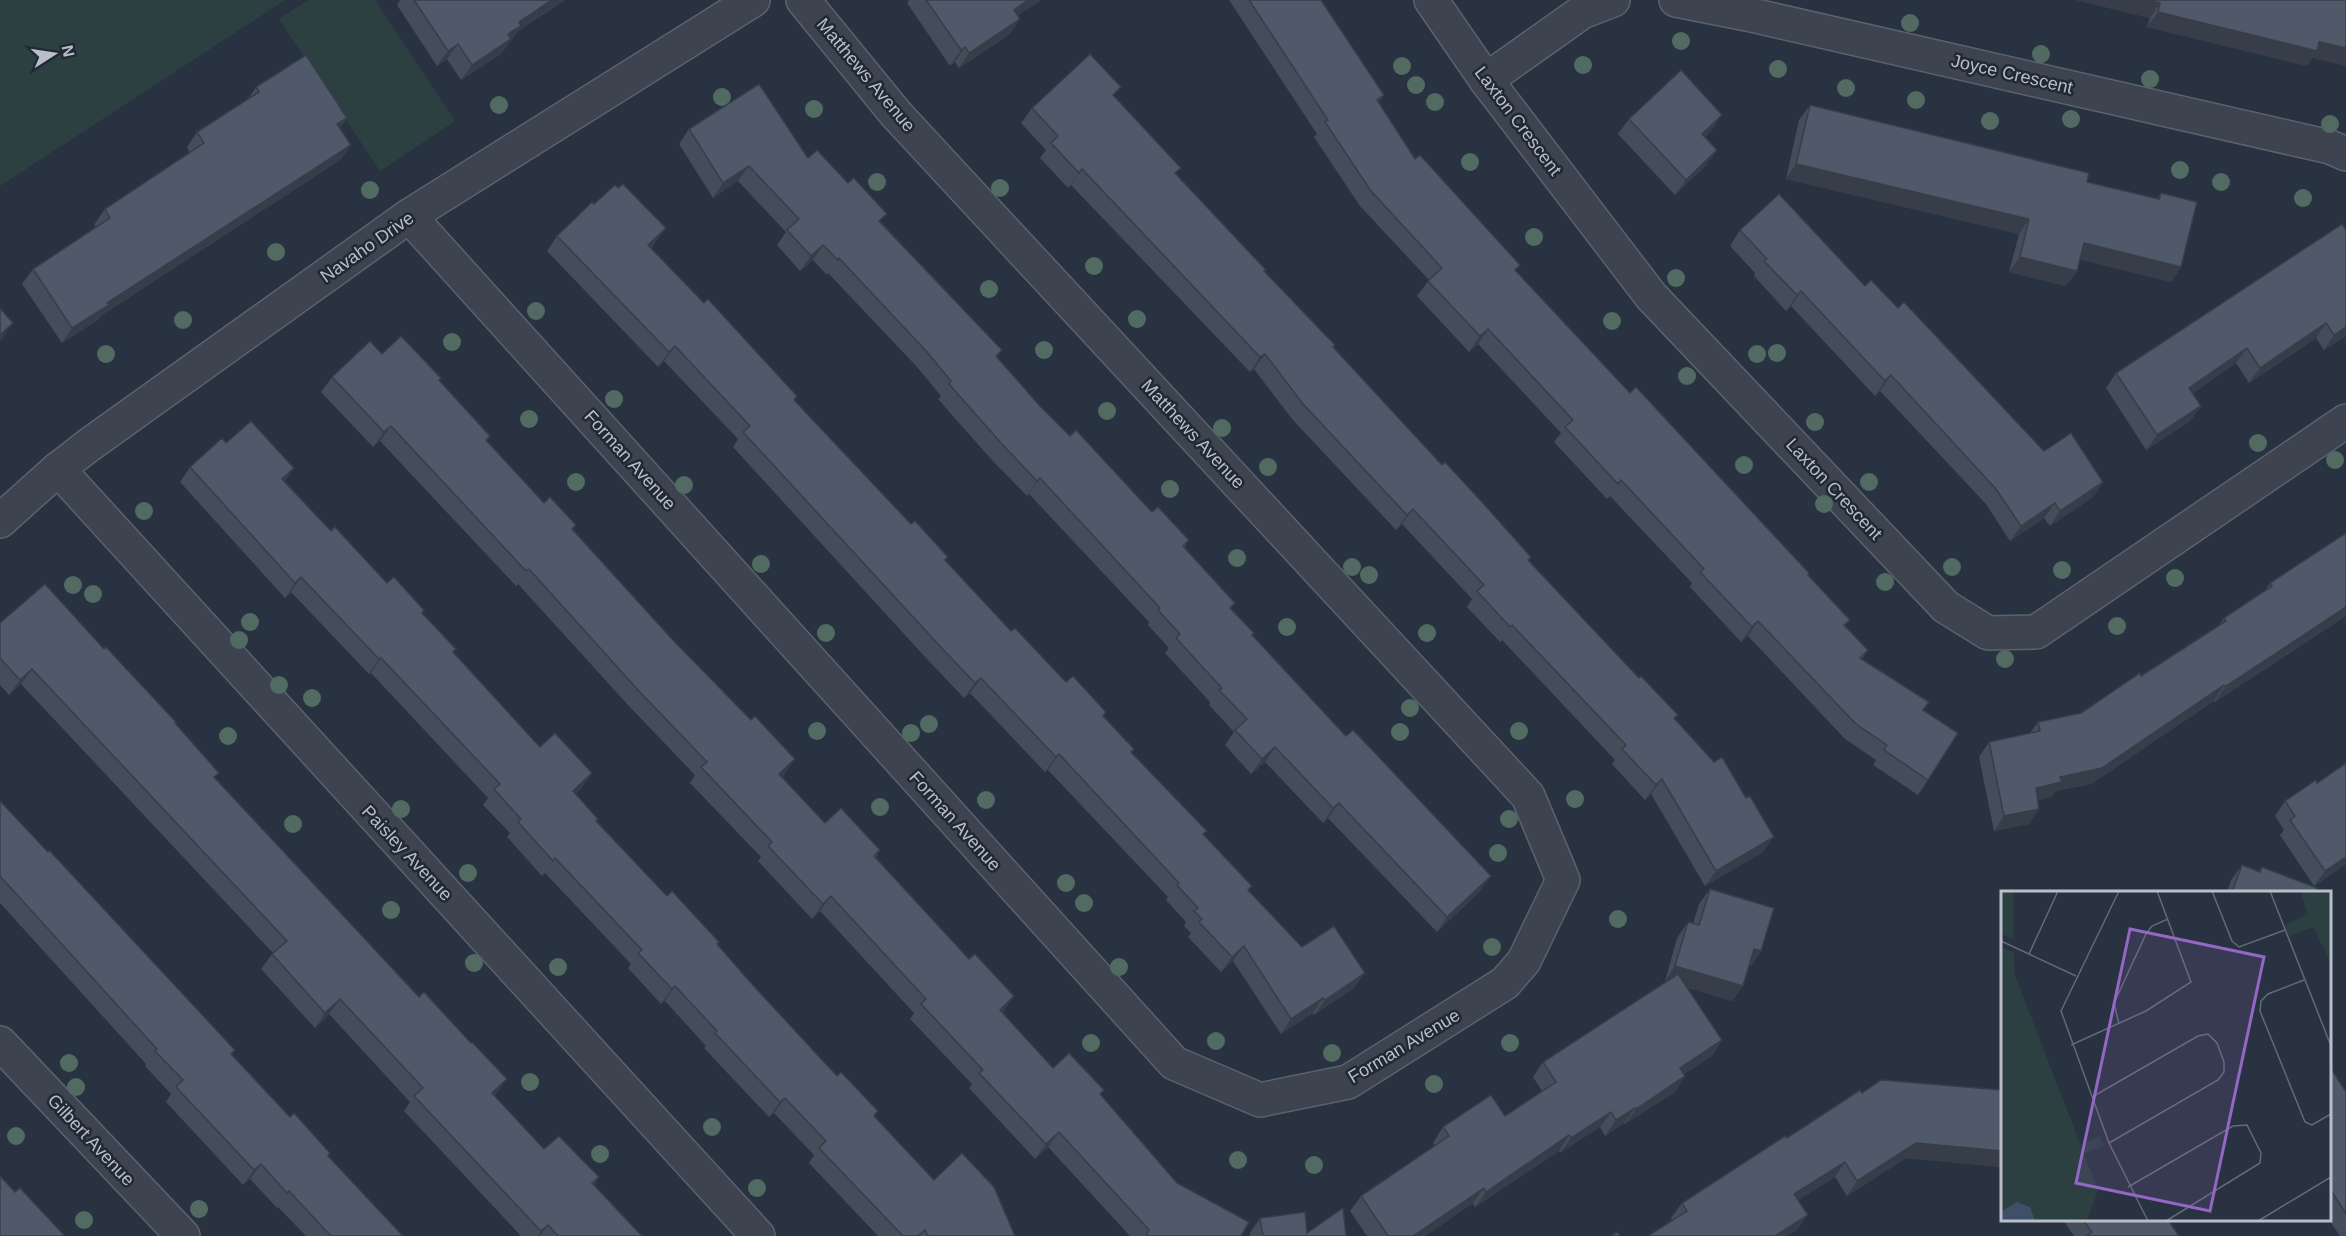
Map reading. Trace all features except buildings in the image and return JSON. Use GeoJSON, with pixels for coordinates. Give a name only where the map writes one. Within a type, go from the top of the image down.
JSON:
{"type":"FeatureCollection","features":[{"type":"Feature","properties":{"kind":"street","name":"Navaho Drive"},"geometry":{"type":"LineString","coordinates":[[0,521],[58,469],[409,216],[753,0]]}},
{"type":"Feature","properties":{"kind":"street","name":"Matthews Avenue"},"geometry":{"type":"LineString","coordinates":[[803,0],[896,114],[1528,796],[1563,880]]}},
{"type":"Feature","properties":{"kind":"street","name":"Laxton Crescent"},"geometry":{"type":"LineString","coordinates":[[1431,0],[1486,80],[1651,296],[1946,607],[1988,633],[2036,632],[2346,421]]}},
{"type":"Feature","properties":{"kind":"street"},"geometry":{"type":"LineString","coordinates":[[1486,80],[1581,12],[1614,0]]}},
{"type":"Feature","properties":{"kind":"street","name":"Joyce Crescent"},"geometry":{"type":"LineString","coordinates":[[1676,0],[1747,14],[2307,141],[2346,154]]}},
{"type":"Feature","properties":{"kind":"street","name":"Forman Avenue"},"geometry":{"type":"LineString","coordinates":[[409,216],[1173,1063],[1260,1100],[1348,1082],[1504,983],[1524,961],[1563,880]]}},
{"type":"Feature","properties":{"kind":"street","name":"Paisley Avenue"},"geometry":{"type":"LineString","coordinates":[[58,469],[758,1236]]}},
{"type":"Feature","properties":{"kind":"street","name":"Gilbert Avenue"},"geometry":{"type":"LineString","coordinates":[[0,1043],[183,1236]]}},
{"type":"Feature","properties":{"kind":"green space"},"geometry":{"type":"Polygon","coordinates":[[[0,0],[285,0],[0,186],[0,0]]]}},
{"type":"Feature","properties":{"kind":"green space"},"geometry":{"type":"Polygon","coordinates":[[[308,0],[375,0],[455,121],[380,171],[279,19],[308,0]]]}}]}
